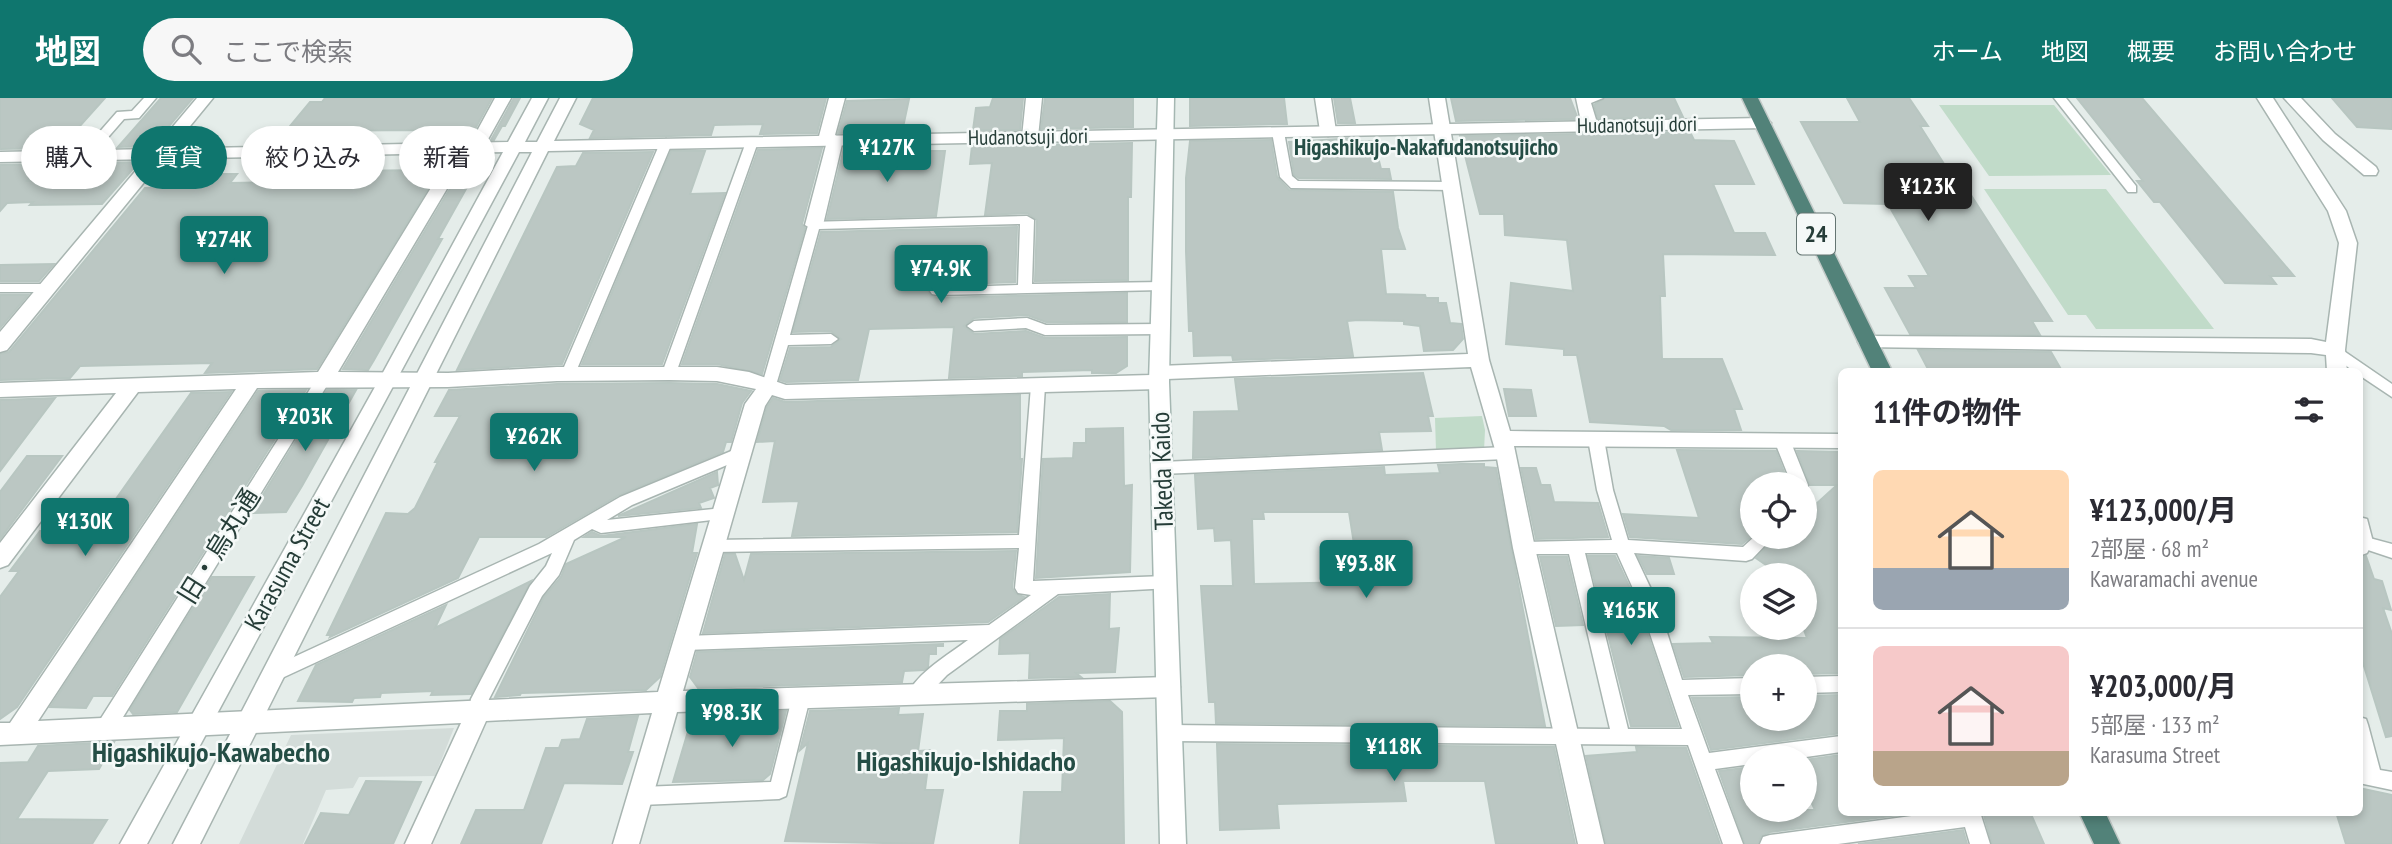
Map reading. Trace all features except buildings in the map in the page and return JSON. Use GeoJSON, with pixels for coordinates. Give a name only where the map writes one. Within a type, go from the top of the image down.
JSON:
{"type":"FeatureCollection","features":[{"type":"Feature","properties":{"kind":"highway","name":"24"},"geometry":{"type":"LineString","coordinates":[[1750,98],[1881,368]]}},
{"type":"Feature","properties":{"kind":"highway"},"geometry":{"type":"LineString","coordinates":[[2094,816],[2107,844]]}},
{"type":"Feature","properties":{"kind":"street"},"geometry":{"type":"LineString","coordinates":[[183,126],[205,98]]}},
{"type":"Feature","properties":{"kind":"street","name":"旧・烏丸通"},"geometry":{"type":"LineString","coordinates":[[484,126],[503,98]]}},
{"type":"Feature","properties":{"kind":"street","name":"Karasuma Street"},"geometry":{"type":"LineString","coordinates":[[133,844],[390,378],[540,98]]}},
{"type":"Feature","properties":{"kind":"street","name":"Karasuma Street"},"geometry":{"type":"LineString","coordinates":[[186,844],[250,724],[422,379],[568,98]]}},
{"type":"Feature","properties":{"kind":"street"},"geometry":{"type":"LineString","coordinates":[[814,225],[837,98]]}},
{"type":"Feature","properties":{"kind":"street"},"geometry":{"type":"LineString","coordinates":[[1030,136],[1034,98]]}},
{"type":"Feature","properties":{"kind":"street","name":"Takeda Kaido"},"geometry":{"type":"LineString","coordinates":[[1166,98],[1159,378],[1173,844]]}},
{"type":"Feature","properties":{"kind":"street"},"geometry":{"type":"LineString","coordinates":[[1323,98],[1328,131]]}},
{"type":"Feature","properties":{"kind":"street"},"geometry":{"type":"LineString","coordinates":[[1437,98],[1479,360],[1504,446],[1524,548],[1591,844]]}},
{"type":"Feature","properties":{"kind":"street"},"geometry":{"type":"LineString","coordinates":[[2265,98],[2337,211],[2348,243],[2336,350],[2337,368]]}},
{"type":"Feature","properties":{"kind":"street"},"geometry":{"type":"LineString","coordinates":[[2292,98],[2329,137],[2370,171]]}},
{"type":"Feature","properties":{"kind":"street"},"geometry":{"type":"LineString","coordinates":[[1585,99],[1590,126]]}},
{"type":"Feature","properties":{"kind":"street","name":"Hudanotsuji dori"},"geometry":{"type":"LineString","coordinates":[[495,146],[1763,123]]}},
{"type":"Feature","properties":{"kind":"street","name":"Hudanotsuji dori"},"geometry":{"type":"LineString","coordinates":[[227,152],[399,148]]}},
{"type":"Feature","properties":{"kind":"street","name":"Hudanotsuji dori"},"geometry":{"type":"LineString","coordinates":[[0,157],[21,157]]}},
{"type":"Feature","properties":{"kind":"street"},"geometry":{"type":"LineString","coordinates":[[0,345],[132,189]]}},
{"type":"Feature","properties":{"kind":"street","name":"旧・烏丸通"},"geometry":{"type":"LineString","coordinates":[[324,379],[444,189]]}},
{"type":"Feature","properties":{"kind":"street"},"geometry":{"type":"LineString","coordinates":[[1868,342],[2296,345],[2336,350]]}},
{"type":"Feature","properties":{"kind":"street"},"geometry":{"type":"LineString","coordinates":[[0,390],[324,379],[669,373],[717,374],[749,379],[785,392],[1038,386],[1479,360]]}},
{"type":"Feature","properties":{"kind":"street"},"geometry":{"type":"LineString","coordinates":[[8,734],[251,382]]}},
{"type":"Feature","properties":{"kind":"street"},"geometry":{"type":"LineString","coordinates":[[626,844],[755,404],[769,385]]}},
{"type":"Feature","properties":{"kind":"street"},"geometry":{"type":"LineString","coordinates":[[0,559],[132,386]]}},
{"type":"Feature","properties":{"kind":"street"},"geometry":{"type":"LineString","coordinates":[[1504,446],[1596,439],[1838,441]]}},
{"type":"Feature","properties":{"kind":"street"},"geometry":{"type":"LineString","coordinates":[[8,734],[668,702],[1168,687]]}},
{"type":"Feature","properties":{"kind":"street"},"geometry":{"type":"LineString","coordinates":[[418,844],[478,712]]}},
{"type":"Feature","properties":{"kind":"lane"},"geometry":{"type":"LineString","coordinates":[[112,126],[121,116],[135,115],[150,98]]}},
{"type":"Feature","properties":{"kind":"lane"},"geometry":{"type":"LineString","coordinates":[[2060,98],[2132,189]]}},
{"type":"Feature","properties":{"kind":"lane"},"geometry":{"type":"LineString","coordinates":[[1278,132],[1286,177],[1295,185],[1452,186]]}},
{"type":"Feature","properties":{"kind":"lane"},"geometry":{"type":"LineString","coordinates":[[669,373],[752,142]]}},
{"type":"Feature","properties":{"kind":"lane"},"geometry":{"type":"LineString","coordinates":[[568,374],[666,143]]}},
{"type":"Feature","properties":{"kind":"lane"},"geometry":{"type":"LineString","coordinates":[[769,385],[814,225],[1027,220],[1025,289]]}},
{"type":"Feature","properties":{"kind":"lane"},"geometry":{"type":"LineString","coordinates":[[937,291],[1161,286]]}},
{"type":"Feature","properties":{"kind":"lane"},"geometry":{"type":"LineString","coordinates":[[0,288],[49,288]]}},
{"type":"Feature","properties":{"kind":"lane"},"geometry":{"type":"LineString","coordinates":[[974,326],[1027,323],[1045,330],[1160,329]]}},
{"type":"Feature","properties":{"kind":"lane"},"geometry":{"type":"LineString","coordinates":[[781,340],[831,339]]}},
{"type":"Feature","properties":{"kind":"lane"},"geometry":{"type":"LineString","coordinates":[[2336,350],[2360,368]]}},
{"type":"Feature","properties":{"kind":"lane"},"geometry":{"type":"LineString","coordinates":[[2363,370],[2392,392]]}},
{"type":"Feature","properties":{"kind":"lane","name":"旧・烏丸通"},"geometry":{"type":"LineString","coordinates":[[105,729],[324,379]]}},
{"type":"Feature","properties":{"kind":"lane"},"geometry":{"type":"LineString","coordinates":[[1038,386],[1024,588],[1165,583]]}},
{"type":"Feature","properties":{"kind":"lane"},"geometry":{"type":"LineString","coordinates":[[1596,439],[1605,490],[1622,547],[1649,604],[1692,737],[1733,844]]}},
{"type":"Feature","properties":{"kind":"lane"},"geometry":{"type":"LineString","coordinates":[[1783,440],[1795,472]]}},
{"type":"Feature","properties":{"kind":"lane"},"geometry":{"type":"LineString","coordinates":[[1161,468],[1504,446]]}},
{"type":"Feature","properties":{"kind":"lane"},"geometry":{"type":"LineString","coordinates":[[276,673],[566,539],[626,501],[741,453]]}},
{"type":"Feature","properties":{"kind":"lane"},"geometry":{"type":"LineString","coordinates":[[593,521],[601,527],[723,514]]}},
{"type":"Feature","properties":{"kind":"lane"},"geometry":{"type":"LineString","coordinates":[[478,712],[480,699],[536,591],[552,570],[566,539]]}},
{"type":"Feature","properties":{"kind":"lane"},"geometry":{"type":"LineString","coordinates":[[2363,539],[2392,551]]}},
{"type":"Feature","properties":{"kind":"lane"},"geometry":{"type":"LineString","coordinates":[[713,547],[1027,541]]}},
{"type":"Feature","properties":{"kind":"lane"},"geometry":{"type":"LineString","coordinates":[[1574,547],[1581,563],[1621,738]]}},
{"type":"Feature","properties":{"kind":"lane"},"geometry":{"type":"LineString","coordinates":[[1524,548],[1622,547],[1746,554],[1752,549]]}},
{"type":"Feature","properties":{"kind":"lane"},"geometry":{"type":"LineString","coordinates":[[916,695],[941,670],[1054,587]]}},
{"type":"Feature","properties":{"kind":"lane"},"geometry":{"type":"LineString","coordinates":[[685,643],[995,632]]}},
{"type":"Feature","properties":{"kind":"lane"},"geometry":{"type":"LineString","coordinates":[[1817,685],[1838,684]]}},
{"type":"Feature","properties":{"kind":"lane"},"geometry":{"type":"LineString","coordinates":[[1676,688],[1740,686]]}},
{"type":"Feature","properties":{"kind":"lane"},"geometry":{"type":"LineString","coordinates":[[640,796],[779,790],[801,698]]}},
{"type":"Feature","properties":{"kind":"lane"},"geometry":{"type":"LineString","coordinates":[[1169,733],[1692,737]]}},
{"type":"Feature","properties":{"kind":"lane"},"geometry":{"type":"LineString","coordinates":[[1703,762],[1838,744]]}},
{"type":"Feature","properties":{"kind":"lane"},"geometry":{"type":"LineString","coordinates":[[2363,754],[2366,776],[2392,781]]}},
{"type":"Feature","properties":{"kind":"lane"},"geometry":{"type":"LineString","coordinates":[[1770,844],[1957,816]]}},
{"type":"Feature","properties":{"kind":"lane"},"geometry":{"type":"LineString","coordinates":[[1971,816],[1980,844]]}},
{"type":"Feature","properties":{"kind":"shaded area"},"geometry":{"type":"Polygon","coordinates":[[[454,728],[435,776],[359,777],[353,788],[326,790],[303,844],[239,844],[291,735],[454,728]]]}},
{"type":"Feature","properties":{"kind":"green space"},"geometry":{"type":"Polygon","coordinates":[[[1939,105],[2054,105],[2111,175],[1989,176],[1939,105]]]}},
{"type":"Feature","properties":{"kind":"green space"},"geometry":{"type":"Polygon","coordinates":[[[1984,189],[2106,189],[2214,329],[2096,329],[2086,315],[2068,315],[1984,189]]]}},
{"type":"Feature","properties":{"kind":"green space"},"geometry":{"type":"Polygon","coordinates":[[[1482,416],[1485,430],[1484,451],[1436,451],[1435,418],[1482,416]]]}},
{"type":"Feature","properties":{"kind":"district","name":"Higashikujo-Nakafudanotsujicho"},"geometry":{"type":"Point","coordinates":[1426,147]}},
{"type":"Feature","properties":{"kind":"district","name":"Higashikujo-Kawabecho"},"geometry":{"type":"Point","coordinates":[211,752]}},
{"type":"Feature","properties":{"kind":"district","name":"Higashikujo-Ishidacho"},"geometry":{"type":"Point","coordinates":[966,761]}}]}
